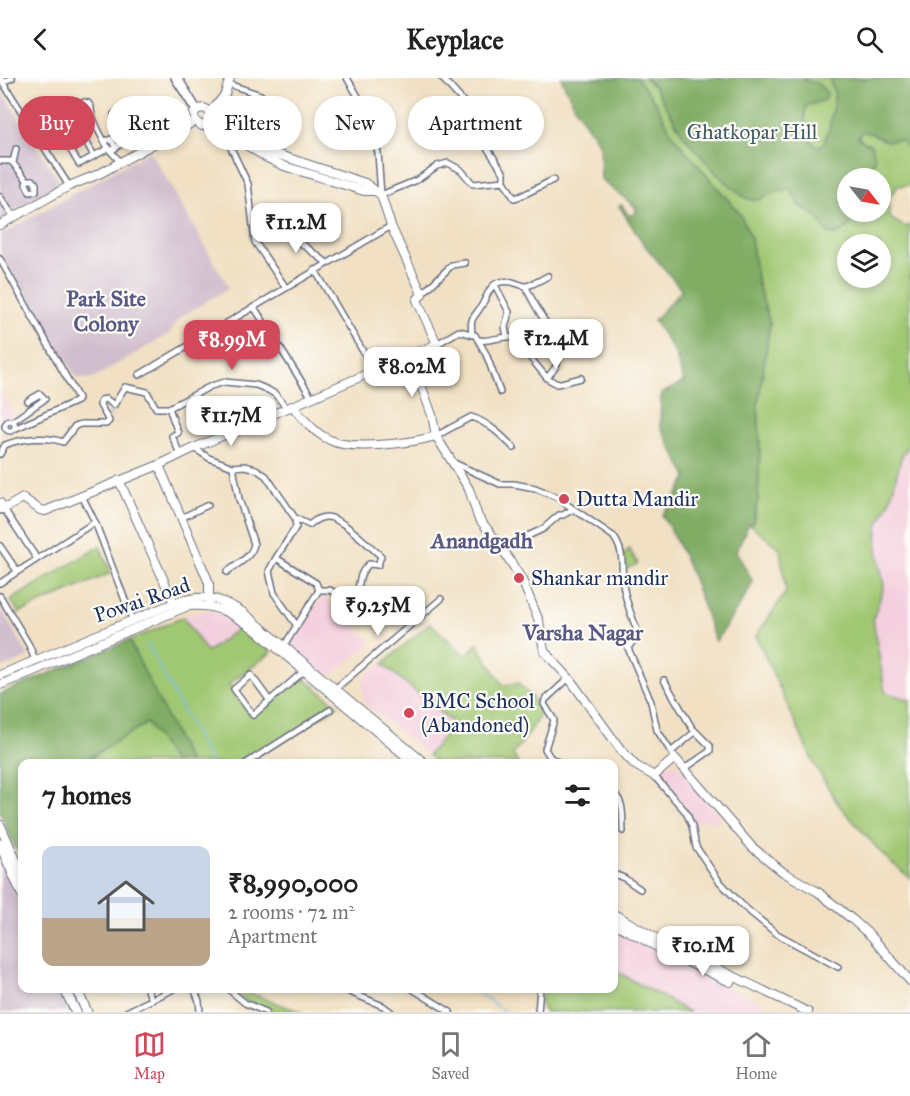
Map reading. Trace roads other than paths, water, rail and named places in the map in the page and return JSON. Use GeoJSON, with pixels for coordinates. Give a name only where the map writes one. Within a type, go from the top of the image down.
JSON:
{"type":"FeatureCollection","features":[{"type":"Feature","properties":{"kind":"main road"},"geometry":{"type":"LineString","coordinates":[[0,825],[18,866]]}},
{"type":"Feature","properties":{"kind":"main road"},"geometry":{"type":"LineString","coordinates":[[0,844],[18,885]]}},
{"type":"Feature","properties":{"kind":"main road"},"geometry":{"type":"LineString","coordinates":[[66,993],[75,1012]]}},
{"type":"Feature","properties":{"kind":"main road"},"geometry":{"type":"LineString","coordinates":[[78,993],[87,1012]]}},
{"type":"Feature","properties":{"kind":"street"},"geometry":{"type":"LineString","coordinates":[[12,78],[1,80],[69,186]]}},
{"type":"Feature","properties":{"kind":"street"},"geometry":{"type":"LineString","coordinates":[[174,78],[197,110]]}},
{"type":"Feature","properties":{"kind":"street"},"geometry":{"type":"LineString","coordinates":[[179,78],[197,110]]}},
{"type":"Feature","properties":{"kind":"street"},"geometry":{"type":"LineString","coordinates":[[347,78],[368,112],[378,153],[378,193],[422,294]]}},
{"type":"Feature","properties":{"kind":"street"},"geometry":{"type":"LineString","coordinates":[[442,78],[468,106],[463,112],[504,173],[504,182],[514,198],[519,198],[532,189],[553,180]]}},
{"type":"Feature","properties":{"kind":"street"},"geometry":{"type":"LineString","coordinates":[[224,96],[229,81],[261,96]]}},
{"type":"Feature","properties":{"kind":"street"},"geometry":{"type":"LineString","coordinates":[[251,95],[262,99],[273,103],[268,113],[247,106],[251,95]]}},
{"type":"Feature","properties":{"kind":"street"},"geometry":{"type":"LineString","coordinates":[[197,110],[203,109]]}},
{"type":"Feature","properties":{"kind":"street"},"geometry":{"type":"LineString","coordinates":[[197,110],[194,116],[195,121],[203,125]]}},
{"type":"Feature","properties":{"kind":"street"},"geometry":{"type":"LineString","coordinates":[[71,150],[79,164],[94,156],[114,155],[195,121]]}},
{"type":"Feature","properties":{"kind":"street"},"geometry":{"type":"LineString","coordinates":[[95,123],[114,155]]}},
{"type":"Feature","properties":{"kind":"street"},"geometry":{"type":"LineString","coordinates":[[13,163],[16,149]]}},
{"type":"Feature","properties":{"kind":"street"},"geometry":{"type":"LineString","coordinates":[[91,150],[94,156]]}},
{"type":"Feature","properties":{"kind":"street"},"geometry":{"type":"LineString","coordinates":[[0,225],[69,186],[99,174],[118,150]]}},
{"type":"Feature","properties":{"kind":"street"},"geometry":{"type":"LineString","coordinates":[[232,150],[248,184],[255,242],[286,288]]}},
{"type":"Feature","properties":{"kind":"street"},"geometry":{"type":"LineString","coordinates":[[261,150],[284,166],[317,172],[346,181],[364,191],[378,193],[417,180],[437,166],[448,163],[461,170],[473,184],[504,182]]}},
{"type":"Feature","properties":{"kind":"street"},"geometry":{"type":"LineString","coordinates":[[0,161],[7,160],[13,163],[27,180]]}},
{"type":"Feature","properties":{"kind":"street"},"geometry":{"type":"LineString","coordinates":[[0,197],[14,217]]}},
{"type":"Feature","properties":{"kind":"street"},"geometry":{"type":"LineString","coordinates":[[281,224],[327,263]]}},
{"type":"Feature","properties":{"kind":"street"},"geometry":{"type":"LineString","coordinates":[[139,375],[391,226]]}},
{"type":"Feature","properties":{"kind":"street"},"geometry":{"type":"LineString","coordinates":[[0,259],[78,398],[76,401],[14,429],[3,430]]}},
{"type":"Feature","properties":{"kind":"street"},"geometry":{"type":"LineString","coordinates":[[436,344],[417,300],[452,265],[465,263]]}},
{"type":"Feature","properties":{"kind":"street"},"geometry":{"type":"LineString","coordinates":[[315,270],[374,370]]}},
{"type":"Feature","properties":{"kind":"street"},"geometry":{"type":"LineString","coordinates":[[472,335],[472,315],[481,306],[486,292],[495,285],[507,282],[526,286],[548,276]]}},
{"type":"Feature","properties":{"kind":"street"},"geometry":{"type":"LineString","coordinates":[[495,285],[509,312],[505,327],[507,337]]}},
{"type":"Feature","properties":{"kind":"street"},"geometry":{"type":"LineString","coordinates":[[526,286],[528,295],[554,338],[558,357],[557,365],[547,378]]}},
{"type":"Feature","properties":{"kind":"street"},"geometry":{"type":"LineString","coordinates":[[254,307],[312,398]]}},
{"type":"Feature","properties":{"kind":"street"},"geometry":{"type":"LineString","coordinates":[[37,559],[1,508],[24,498],[45,511],[159,465],[436,344],[459,331],[475,335],[486,354],[500,392]]}},
{"type":"Feature","properties":{"kind":"street"},"geometry":{"type":"LineString","coordinates":[[478,340],[514,338],[547,378],[556,384],[581,378]]}},
{"type":"Feature","properties":{"kind":"street"},"geometry":{"type":"LineString","coordinates":[[410,355],[432,415],[436,436],[469,489],[478,517],[522,580],[539,621],[544,651],[569,678],[621,750],[635,765],[654,776],[686,812],[692,826],[696,847],[719,880],[743,906],[777,934],[838,967]]}},
{"type":"Feature","properties":{"kind":"street"},"geometry":{"type":"LineString","coordinates":[[0,454],[5,445],[20,440],[57,439],[63,442],[75,426],[106,424],[109,421],[99,405],[101,400],[106,399],[114,405],[125,387],[147,392],[156,408],[169,408],[211,386],[225,382],[256,385],[276,394],[313,429],[328,440],[340,444],[405,443],[436,436],[471,417],[503,437],[514,448]]}},
{"type":"Feature","properties":{"kind":"street"},"geometry":{"type":"LineString","coordinates":[[3,430],[6,423],[13,422],[45,399],[40,394],[28,401]]}},
{"type":"Feature","properties":{"kind":"street"},"geometry":{"type":"LineString","coordinates":[[240,403],[250,425]]}},
{"type":"Feature","properties":{"kind":"street"},"geometry":{"type":"LineString","coordinates":[[169,408],[178,434],[172,436],[180,454]]}},
{"type":"Feature","properties":{"kind":"street"},"geometry":{"type":"LineString","coordinates":[[13,422],[14,429]]}},
{"type":"Feature","properties":{"kind":"street"},"geometry":{"type":"LineString","coordinates":[[194,448],[209,458],[233,467],[245,466],[255,469],[266,476],[295,518],[296,527],[269,571],[274,593],[297,626]]}},
{"type":"Feature","properties":{"kind":"street"},"geometry":{"type":"LineString","coordinates":[[453,463],[500,484],[535,488],[556,497],[613,536],[620,545],[624,571],[622,582],[638,634],[628,648],[651,702],[657,730],[673,755],[752,847],[783,872],[818,892],[853,920],[873,937],[910,981]]}},
{"type":"Feature","properties":{"kind":"street"},"geometry":{"type":"LineString","coordinates":[[159,465],[205,583],[208,583],[206,601]]}},
{"type":"Feature","properties":{"kind":"street"},"geometry":{"type":"LineString","coordinates":[[227,572],[249,556],[254,544],[239,499],[233,467]]}},
{"type":"Feature","properties":{"kind":"street"},"geometry":{"type":"LineString","coordinates":[[119,480],[174,603]]}},
{"type":"Feature","properties":{"kind":"street"},"geometry":{"type":"LineString","coordinates":[[82,496],[95,522],[133,621]]}},
{"type":"Feature","properties":{"kind":"street"},"geometry":{"type":"LineString","coordinates":[[181,518],[208,505]]}},
{"type":"Feature","properties":{"kind":"street"},"geometry":{"type":"LineString","coordinates":[[503,550],[543,529],[559,515],[572,510]]}},
{"type":"Feature","properties":{"kind":"street"},"geometry":{"type":"LineString","coordinates":[[295,518],[309,525],[329,516],[344,525],[381,556],[378,565],[369,564],[363,569],[358,583],[357,601],[354,605],[330,591],[320,590]]}},
{"type":"Feature","properties":{"kind":"street"},"geometry":{"type":"LineString","coordinates":[[0,582],[95,522]]}},
{"type":"Feature","properties":{"kind":"street"},"geometry":{"type":"LineString","coordinates":[[0,546],[17,572]]}},
{"type":"Feature","properties":{"kind":"street"},"geometry":{"type":"LineString","coordinates":[[276,558],[316,583],[320,590]]}},
{"type":"Feature","properties":{"kind":"street"},"geometry":{"type":"LineString","coordinates":[[192,598],[205,583]]}},
{"type":"Feature","properties":{"kind":"street"},"geometry":{"type":"LineString","coordinates":[[284,646],[320,590]]}},
{"type":"Feature","properties":{"kind":"street"},"geometry":{"type":"LineString","coordinates":[[0,596],[29,645],[35,660]]}},
{"type":"Feature","properties":{"kind":"street","name":"Powai Road"},"geometry":{"type":"LineString","coordinates":[[0,675],[174,603],[192,598],[227,602],[284,646],[409,759]]}},
{"type":"Feature","properties":{"kind":"street"},"geometry":{"type":"LineString","coordinates":[[333,691],[441,599]]}},
{"type":"Feature","properties":{"kind":"street","name":"Powai Road"},"geometry":{"type":"LineString","coordinates":[[0,685],[188,606],[206,601],[240,619],[420,759]]}},
{"type":"Feature","properties":{"kind":"street"},"geometry":{"type":"LineString","coordinates":[[270,701],[251,675],[234,689],[253,715],[270,701],[304,671]]}},
{"type":"Feature","properties":{"kind":"street"},"geometry":{"type":"LineString","coordinates":[[553,759],[545,749],[554,720],[544,704],[545,700],[569,678]]}},
{"type":"Feature","properties":{"kind":"street"},"geometry":{"type":"LineString","coordinates":[[664,680],[695,732],[711,749],[684,770]]}},
{"type":"Feature","properties":{"kind":"street"},"geometry":{"type":"LineString","coordinates":[[253,759],[330,710]]}},
{"type":"Feature","properties":{"kind":"street"},"geometry":{"type":"LineString","coordinates":[[654,776],[695,732]]}},
{"type":"Feature","properties":{"kind":"street"},"geometry":{"type":"LineString","coordinates":[[618,798],[622,808],[622,831]]}},
{"type":"Feature","properties":{"kind":"street"},"geometry":{"type":"LineString","coordinates":[[618,876],[640,889]]}},
{"type":"Feature","properties":{"kind":"street"},"geometry":{"type":"LineString","coordinates":[[618,916],[668,945],[808,1012]]}},
{"type":"Feature","properties":{"kind":"street"},"geometry":{"type":"LineString","coordinates":[[618,925],[664,951],[796,1012]]}},
{"type":"Feature","properties":{"kind":"street"},"geometry":{"type":"LineString","coordinates":[[149,993],[152,1000]]}},
{"type":"Feature","properties":{"kind":"street"},"geometry":{"type":"LineString","coordinates":[[126,1012],[166,993]]}},
{"type":"Feature","properties":{"kind":"street"},"geometry":{"type":"LineString","coordinates":[[196,993],[200,1012]]}},
{"type":"Feature","properties":{"kind":"street"},"geometry":{"type":"LineString","coordinates":[[233,993],[245,1003],[266,1012]]}},
{"type":"Feature","properties":{"kind":"street"},"geometry":{"type":"LineString","coordinates":[[353,993],[383,1005],[391,1012]]}},
{"type":"Feature","properties":{"kind":"street"},"geometry":{"type":"LineString","coordinates":[[419,993],[446,1011]]}},
{"type":"Feature","properties":{"kind":"street"},"geometry":{"type":"LineString","coordinates":[[538,1012],[540,993]]}},
{"type":"Feature","properties":{"kind":"waterway"},"geometry":{"type":"LineString","coordinates":[[108,417],[113,408]]}},
{"type":"Feature","properties":{"kind":"waterway"},"geometry":{"type":"LineString","coordinates":[[147,643],[208,759]]}},
{"type":"Feature","properties":{"kind":"waterway"},"geometry":{"type":"LineString","coordinates":[[479,993],[505,1012]]}},
{"type":"Feature","properties":{"kind":"place","name":"Dutta Mandir"},"geometry":{"type":"Point","coordinates":[564,499]}},
{"type":"Feature","properties":{"kind":"place","name":"Shankar mandir"},"geometry":{"type":"Point","coordinates":[519,578]}},
{"type":"Feature","properties":{"kind":"place","name":"BMC School (Abandoned)"},"geometry":{"type":"Point","coordinates":[409,713]}},
{"type":"Feature","properties":{"kind":"district","name":"Park Site Colony"},"geometry":{"type":"Point","coordinates":[106,310]}},
{"type":"Feature","properties":{"kind":"district","name":"Anandgadh"},"geometry":{"type":"Point","coordinates":[482,540]}},
{"type":"Feature","properties":{"kind":"district","name":"Varsha Nagar"},"geometry":{"type":"Point","coordinates":[583,632]}},
{"type":"Feature","properties":{"kind":"park label","name":"Ghatkopar Hill"},"geometry":{"type":"Point","coordinates":[752,132]}}]}
